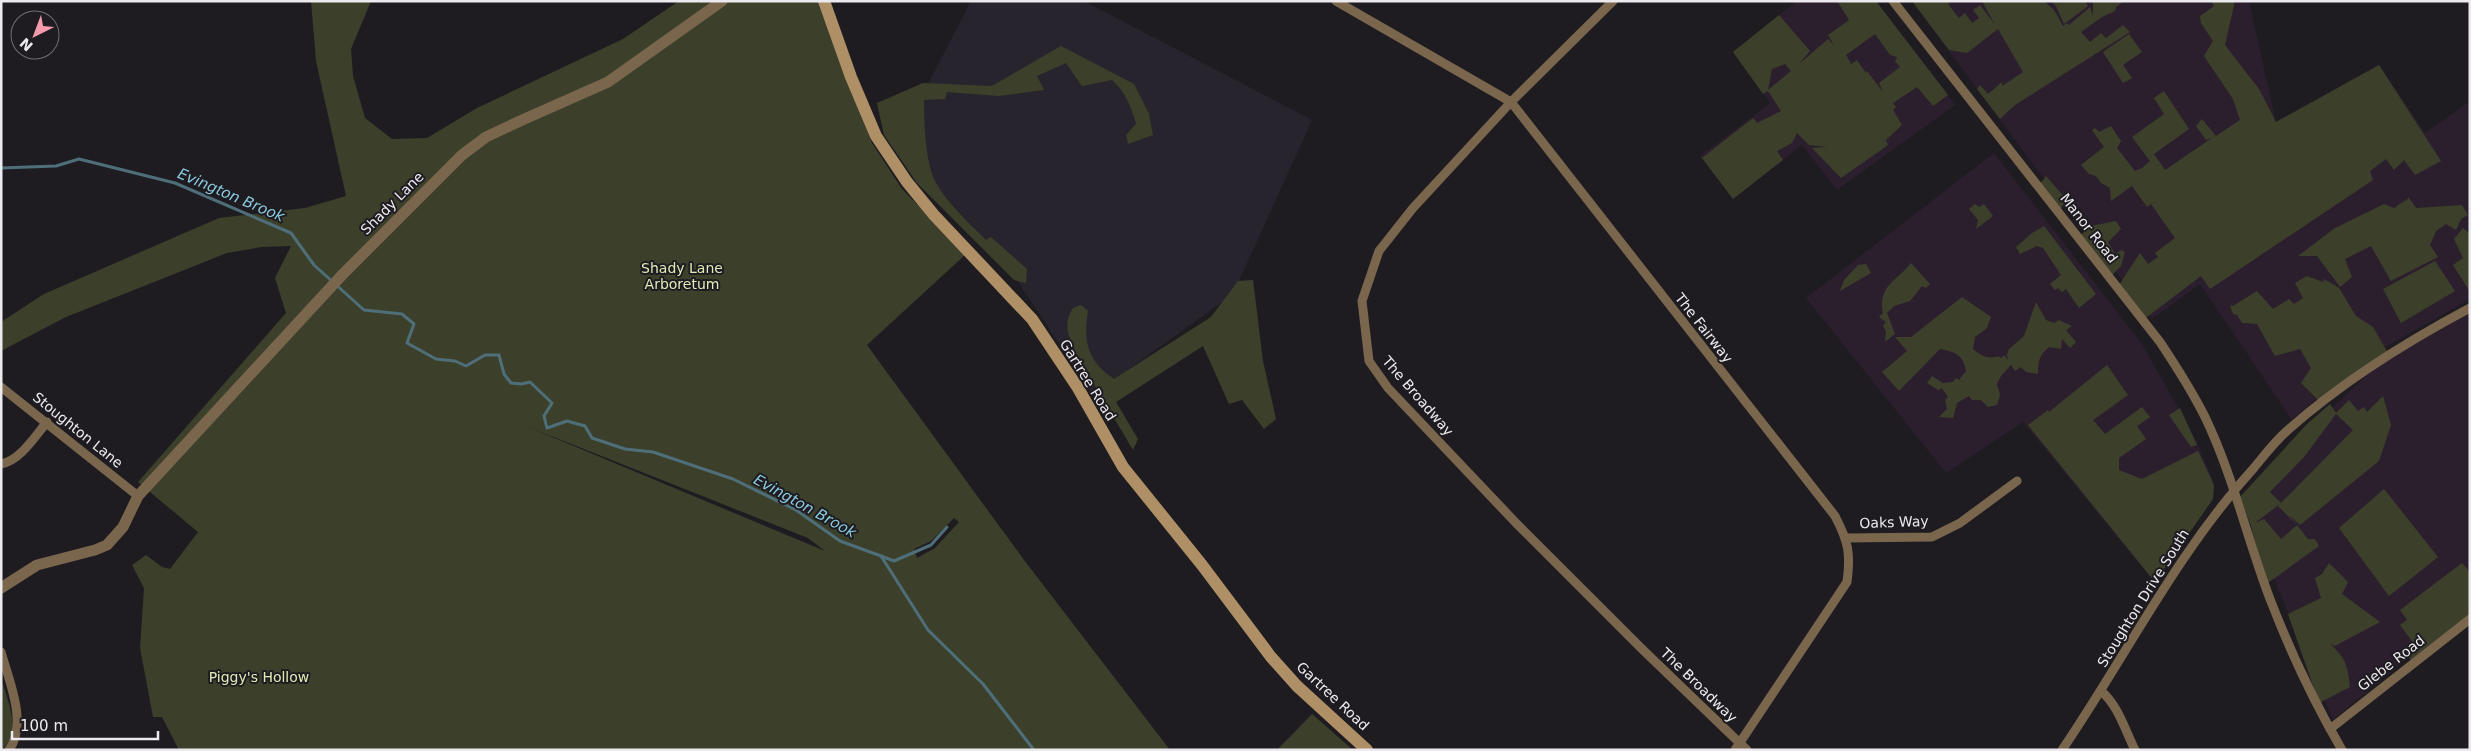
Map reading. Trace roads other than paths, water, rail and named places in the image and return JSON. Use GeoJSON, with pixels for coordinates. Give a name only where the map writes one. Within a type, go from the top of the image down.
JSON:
{"type":"FeatureCollection","features":[{"type":"Feature","properties":{"kind":"main road","name":"Gartree Road"},"geometry":{"type":"LineString","coordinates":[[824,1],[851,77],[876,136],[907,182],[934,215],[1032,318],[1078,388],[1123,467],[1202,565],[1271,657],[1298,686],[1367,750]]}},
{"type":"Feature","properties":{"kind":"street","name":"Shady Lane"},"geometry":{"type":"LineString","coordinates":[[1,588],[37,565],[95,550],[107,544],[123,527],[138,496],[343,274],[462,155],[478,143],[520,121],[608,82],[722,1]]}},
{"type":"Feature","properties":{"kind":"street","name":"The Fairway"},"geometry":{"type":"LineString","coordinates":[[1336,1],[1351,5],[1511,102],[1834,516],[1846,538],[1849,565],[1847,582],[1740,747]]}},
{"type":"Feature","properties":{"kind":"street","name":"The Broadway"},"geometry":{"type":"LineString","coordinates":[[1613,1],[1511,102],[1413,208],[1380,252],[1362,301],[1369,361],[1388,388],[1516,523],[1740,747]]}},
{"type":"Feature","properties":{"kind":"street","name":"Manor Road"},"geometry":{"type":"LineString","coordinates":[[1893,1],[2160,342],[2184,379],[2205,418],[2234,490],[2270,598],[2291,650],[2342,750]]}},
{"type":"Feature","properties":{"kind":"street","name":"Stoughton Drive South"},"geometry":{"type":"LineString","coordinates":[[2062,750],[2101,691],[2147,611],[2192,543],[2234,490],[2287,430],[2369,366],[2470,308]]}},
{"type":"Feature","properties":{"kind":"street","name":"Stoughton Lane"},"geometry":{"type":"LineString","coordinates":[[1,387],[138,496]]}},
{"type":"Feature","properties":{"kind":"street"},"geometry":{"type":"LineString","coordinates":[[1,464],[7,463],[18,454],[47,422]]}},
{"type":"Feature","properties":{"kind":"street","name":"Oaks Way"},"geometry":{"type":"LineString","coordinates":[[1846,538],[1932,537],[1960,523],[2017,481]]}},
{"type":"Feature","properties":{"kind":"street","name":"Glebe Road"},"geometry":{"type":"LineString","coordinates":[[2330,729],[2470,619]]}},
{"type":"Feature","properties":{"kind":"street"},"geometry":{"type":"LineString","coordinates":[[1,652],[15,702],[18,732],[9,750]]}},
{"type":"Feature","properties":{"kind":"street"},"geometry":{"type":"LineString","coordinates":[[2101,691],[2115,707],[2135,750]]}},
{"type":"Feature","properties":{"kind":"waterway","name":"Evington Brook"},"geometry":{"type":"LineString","coordinates":[[1,168],[56,166],[79,159],[175,183],[291,233],[314,265],[364,310],[402,314],[414,324],[407,343],[436,359],[455,361],[466,366],[485,355],[499,355],[504,374],[511,383],[521,384],[530,382],[552,403],[544,416],[547,428],[567,421],[585,426],[592,438],[625,449],[653,452],[733,479],[796,510],[840,541],[881,556],[928,630],[983,684],[1034,750]]}},
{"type":"Feature","properties":{"kind":"waterway"},"geometry":{"type":"LineString","coordinates":[[881,556],[894,561],[931,545],[947,527]]}},
{"type":"Feature","properties":{"kind":"park label","name":"Shady Lane Arboretum"},"geometry":{"type":"Point","coordinates":[682,276]}},
{"type":"Feature","properties":{"kind":"park label","name":"Piggy's Hollow"},"geometry":{"type":"Point","coordinates":[259,677]}}]}
